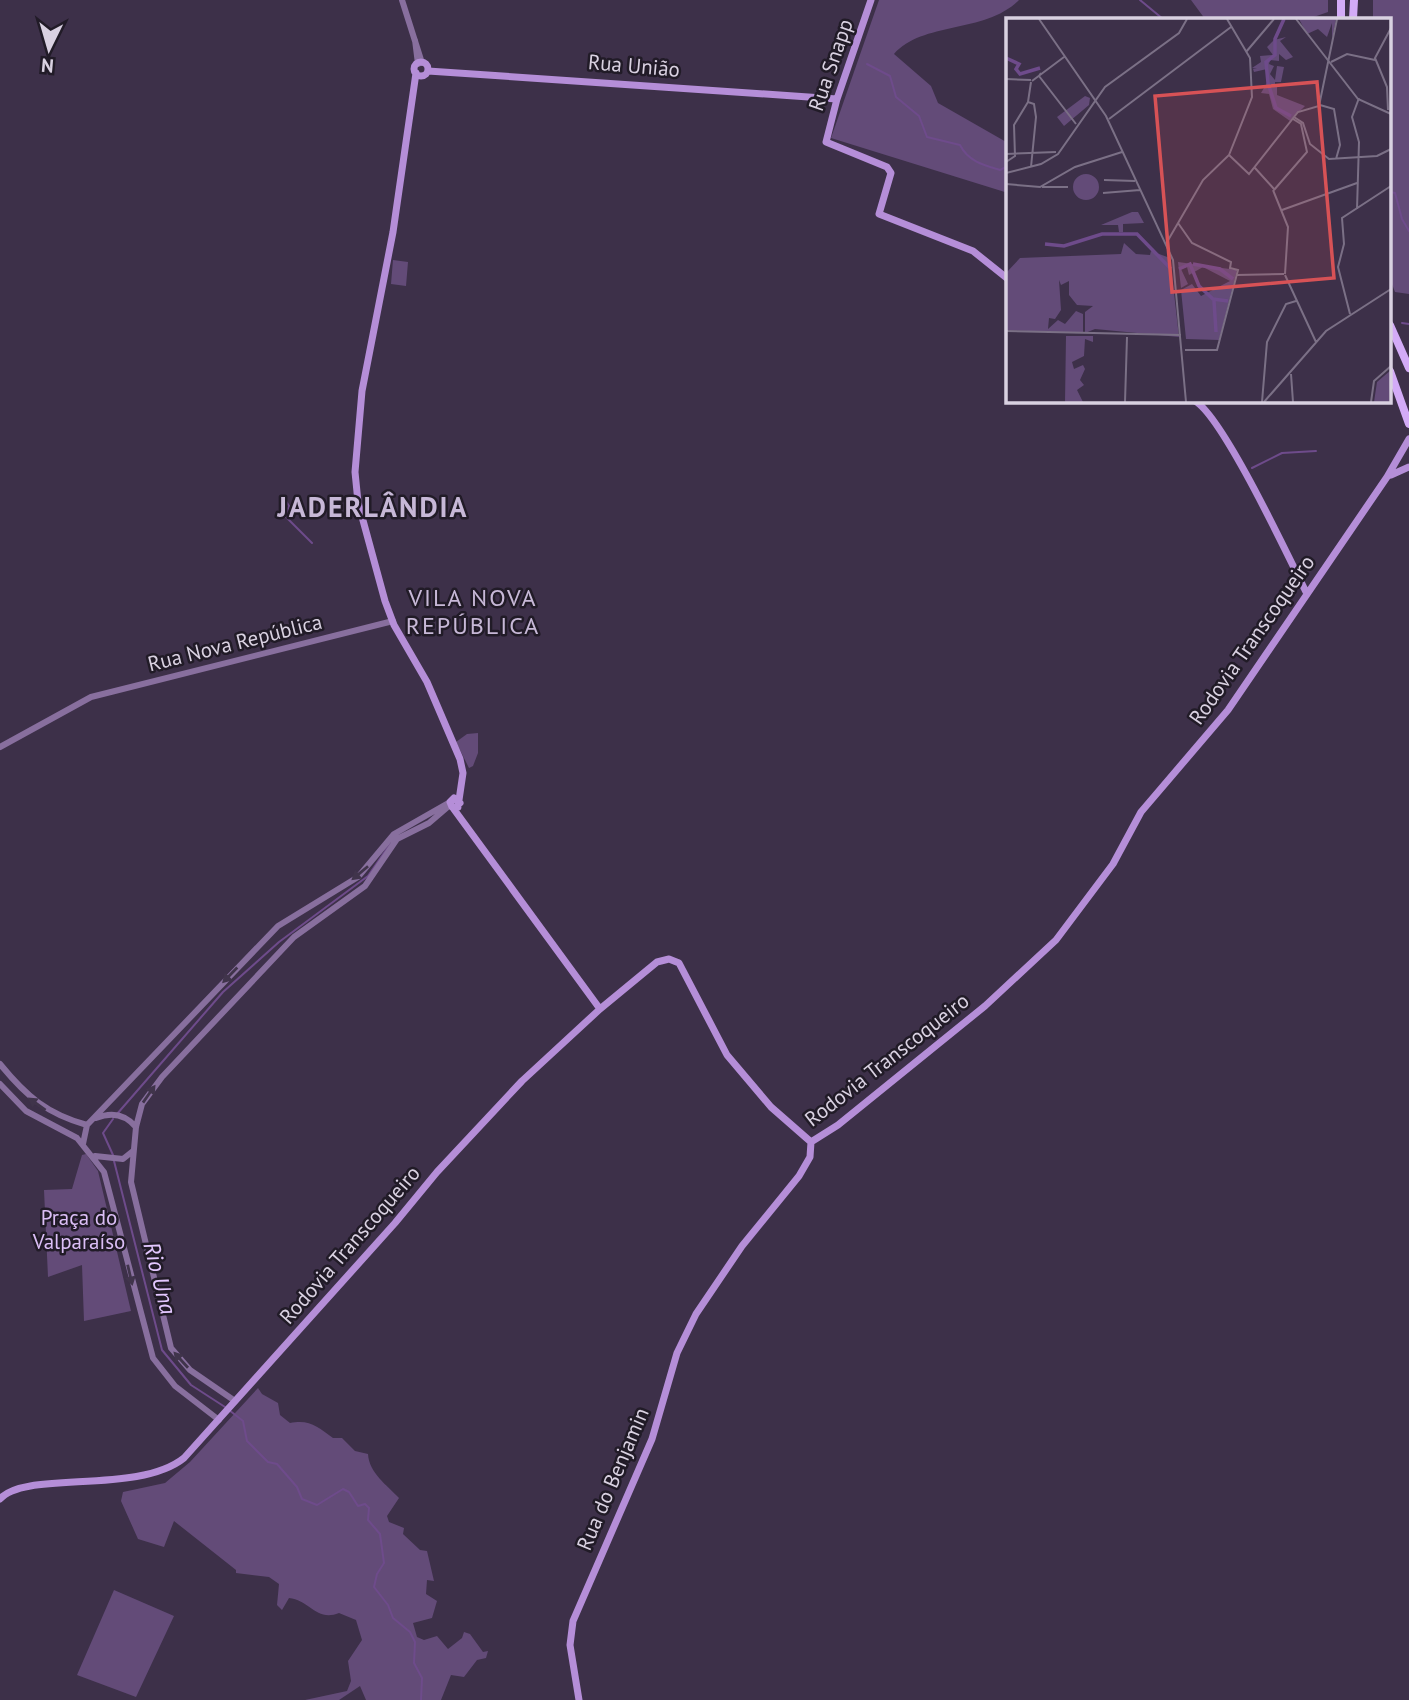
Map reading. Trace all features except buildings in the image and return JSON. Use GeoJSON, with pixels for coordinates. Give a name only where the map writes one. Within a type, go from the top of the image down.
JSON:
{"type":"FeatureCollection","features":[{"type":"Feature","properties":{"kind":"main road","name":"Rua Snapp"},"geometry":{"type":"LineString","coordinates":[[871,0],[837,99],[826,142],[887,167],[891,173],[879,214],[973,251],[1006,277]]}},
{"type":"Feature","properties":{"kind":"main road"},"geometry":{"type":"LineString","coordinates":[[1341,0],[1341,18]]}},
{"type":"Feature","properties":{"kind":"main road"},"geometry":{"type":"LineString","coordinates":[[1353,18],[1354,0]]}},
{"type":"Feature","properties":{"kind":"main road","name":"Rua União"},"geometry":{"type":"LineString","coordinates":[[419,66],[423,76],[428,71],[837,99]]}},
{"type":"Feature","properties":{"kind":"main road"},"geometry":{"type":"LineString","coordinates":[[428,71],[419,66],[393,232],[362,391],[355,472],[358,502],[393,621],[428,682],[462,766],[461,784],[454,803],[458,817],[530,909],[600,1009]]}},
{"type":"Feature","properties":{"kind":"main road"},"geometry":{"type":"LineString","coordinates":[[1392,330],[1409,368]]}},
{"type":"Feature","properties":{"kind":"main road"},"geometry":{"type":"LineString","coordinates":[[1392,377],[1409,424]]}},
{"type":"Feature","properties":{"kind":"main road"},"geometry":{"type":"LineString","coordinates":[[1196,402],[1211,416],[1226,441],[1306,592]]}},
{"type":"Feature","properties":{"kind":"main road","name":"Rodovia Transcoqueiro"},"geometry":{"type":"LineString","coordinates":[[0,1499],[7,1492],[30,1486],[92,1482],[164,1472],[192,1450],[451,1157],[522,1081],[600,1009],[657,962],[675,961],[682,968],[727,1055],[771,1107],[811,1142],[838,1125],[985,1006],[1056,940],[1113,864],[1141,812],[1228,710],[1387,477],[1409,439]]}},
{"type":"Feature","properties":{"kind":"main road"},"geometry":{"type":"LineString","coordinates":[[1387,477],[1409,467]]}},
{"type":"Feature","properties":{"kind":"main road","name":"Rua do Benjamin"},"geometry":{"type":"LineString","coordinates":[[579,1700],[570,1641],[586,1589],[652,1440],[677,1353],[711,1290],[742,1246],[799,1176],[810,1157],[811,1142]]}},
{"type":"Feature","properties":{"kind":"street"},"geometry":{"type":"LineString","coordinates":[[402,0],[415,31],[419,66]]}},
{"type":"Feature","properties":{"kind":"street","name":"Rua Nova República"},"geometry":{"type":"LineString","coordinates":[[0,747],[86,700],[393,621]]}},
{"type":"Feature","properties":{"kind":"street"},"geometry":{"type":"LineString","coordinates":[[94,1118],[278,926],[358,877],[394,834],[454,803]]}},
{"type":"Feature","properties":{"kind":"street"},"geometry":{"type":"LineString","coordinates":[[233,1403],[190,1370],[170,1348],[131,1182],[136,1127],[142,1104],[151,1090],[293,937],[365,886],[397,839],[429,823],[454,803]]}},
{"type":"Feature","properties":{"kind":"street"},"geometry":{"type":"LineString","coordinates":[[0,1064],[33,1101],[52,1114],[84,1124]]}},
{"type":"Feature","properties":{"kind":"street"},"geometry":{"type":"LineString","coordinates":[[0,1084],[26,1111],[77,1138],[93,1156],[108,1183],[153,1358],[175,1386],[220,1419]]}},
{"type":"Feature","properties":{"kind":"street"},"geometry":{"type":"LineString","coordinates":[[77,1138],[84,1124],[108,1114],[125,1116],[136,1127]]}},
{"type":"Feature","properties":{"kind":"street"},"geometry":{"type":"LineString","coordinates":[[83,1144],[84,1124]]}},
{"type":"Feature","properties":{"kind":"street"},"geometry":{"type":"LineString","coordinates":[[93,1156],[123,1159],[134,1150]]}},
{"type":"Feature","properties":{"kind":"green space"},"geometry":{"type":"Polygon","coordinates":[[[879,0],[1019,0],[1005,11],[989,18],[921,36],[894,54],[931,86],[938,103],[1006,142],[1006,192],[831,138],[879,0]]]}},
{"type":"Feature","properties":{"kind":"green space"},"geometry":{"type":"Polygon","coordinates":[[[1191,0],[1328,0],[1328,12],[1311,18],[1204,18],[1191,0]]]}},
{"type":"Feature","properties":{"kind":"green space"},"geometry":{"type":"Polygon","coordinates":[[[1373,0],[1409,0],[1409,294],[1395,292],[1392,284],[1392,18],[1373,18],[1373,0]]]}},
{"type":"Feature","properties":{"kind":"green space"},"geometry":{"type":"Polygon","coordinates":[[[393,260],[408,262],[406,286],[391,284],[393,260]]]}},
{"type":"Feature","properties":{"kind":"green space"},"geometry":{"type":"Polygon","coordinates":[[[478,733],[478,753],[473,766],[469,768],[456,742],[467,734],[478,733]]]}},
{"type":"Feature","properties":{"kind":"green space","name":"Praça do Valparaíso"},"geometry":{"type":"Polygon","coordinates":[[[86,1154],[98,1171],[131,1311],[84,1321],[82,1265],[48,1277],[44,1190],[72,1189],[82,1155],[86,1154]]]}},
{"type":"Feature","properties":{"kind":"green space"},"geometry":{"type":"Polygon","coordinates":[[[258,1388],[262,1394],[278,1403],[280,1415],[290,1423],[303,1422],[313,1425],[333,1438],[342,1438],[355,1451],[368,1454],[375,1473],[399,1498],[387,1516],[389,1522],[404,1528],[403,1534],[420,1550],[427,1551],[434,1581],[427,1580],[426,1594],[437,1601],[432,1618],[413,1623],[417,1637],[424,1640],[437,1636],[448,1649],[462,1638],[464,1632],[470,1634],[483,1652],[488,1651],[486,1658],[477,1660],[464,1677],[451,1675],[441,1700],[366,1700],[360,1686],[339,1700],[305,1700],[347,1691],[351,1681],[348,1661],[362,1640],[356,1620],[339,1613],[324,1615],[289,1598],[282,1610],[277,1605],[279,1584],[269,1577],[236,1573],[236,1570],[174,1521],[164,1547],[138,1539],[121,1501],[123,1492],[165,1483],[190,1462],[258,1388]]]}},
{"type":"Feature","properties":{"kind":"green space"},"geometry":{"type":"Polygon","coordinates":[[[114,1590],[174,1616],[136,1697],[77,1675],[114,1590]]]}},
{"type":"Feature","properties":{"kind":"waterway"},"geometry":{"type":"LineString","coordinates":[[1140,0],[1162,18]]}},
{"type":"Feature","properties":{"kind":"waterway"},"geometry":{"type":"LineString","coordinates":[[867,64],[890,76],[896,97],[919,116],[927,137],[960,145],[977,162],[1000,170],[1006,167]]}},
{"type":"Feature","properties":{"kind":"waterway"},"geometry":{"type":"LineString","coordinates":[[1392,192],[1395,193],[1402,219],[1409,231]]}},
{"type":"Feature","properties":{"kind":"waterway"},"geometry":{"type":"LineString","coordinates":[[1402,323],[1409,324]]}},
{"type":"Feature","properties":{"kind":"waterway"},"geometry":{"type":"LineString","coordinates":[[1252,468],[1282,453],[1316,451]]}},
{"type":"Feature","properties":{"kind":"waterway"},"geometry":{"type":"LineString","coordinates":[[284,498],[289,506],[285,516],[312,543]]}},
{"type":"Feature","properties":{"kind":"waterway","name":"Rio Una"},"geometry":{"type":"LineString","coordinates":[[117,1114],[223,992],[279,942],[368,876],[390,844]]}},
{"type":"Feature","properties":{"kind":"waterway","name":"Rio Una"},"geometry":{"type":"LineString","coordinates":[[113,1119],[103,1133],[113,1155]]}},
{"type":"Feature","properties":{"kind":"waterway","name":"Rio Una"},"geometry":{"type":"LineString","coordinates":[[114,1161],[162,1350],[191,1385],[225,1407]]}},
{"type":"Feature","properties":{"kind":"waterway","name":"Rio Una"},"geometry":{"type":"LineString","coordinates":[[229,1410],[243,1421],[247,1441],[268,1462],[277,1464],[297,1487],[302,1499],[317,1505],[343,1489],[349,1492],[358,1506],[365,1504],[369,1508],[368,1520],[380,1534],[384,1563],[377,1574],[374,1587],[388,1605],[393,1618],[410,1632],[415,1642],[414,1663],[422,1678],[421,1700]]}},
{"type":"Feature","properties":{"kind":"district","name":"JADERLÂNDIA"},"geometry":{"type":"Point","coordinates":[373,507]}},
{"type":"Feature","properties":{"kind":"district","name":"VILA NOVA REPÚBLICA"},"geometry":{"type":"Point","coordinates":[473,612]}}]}
